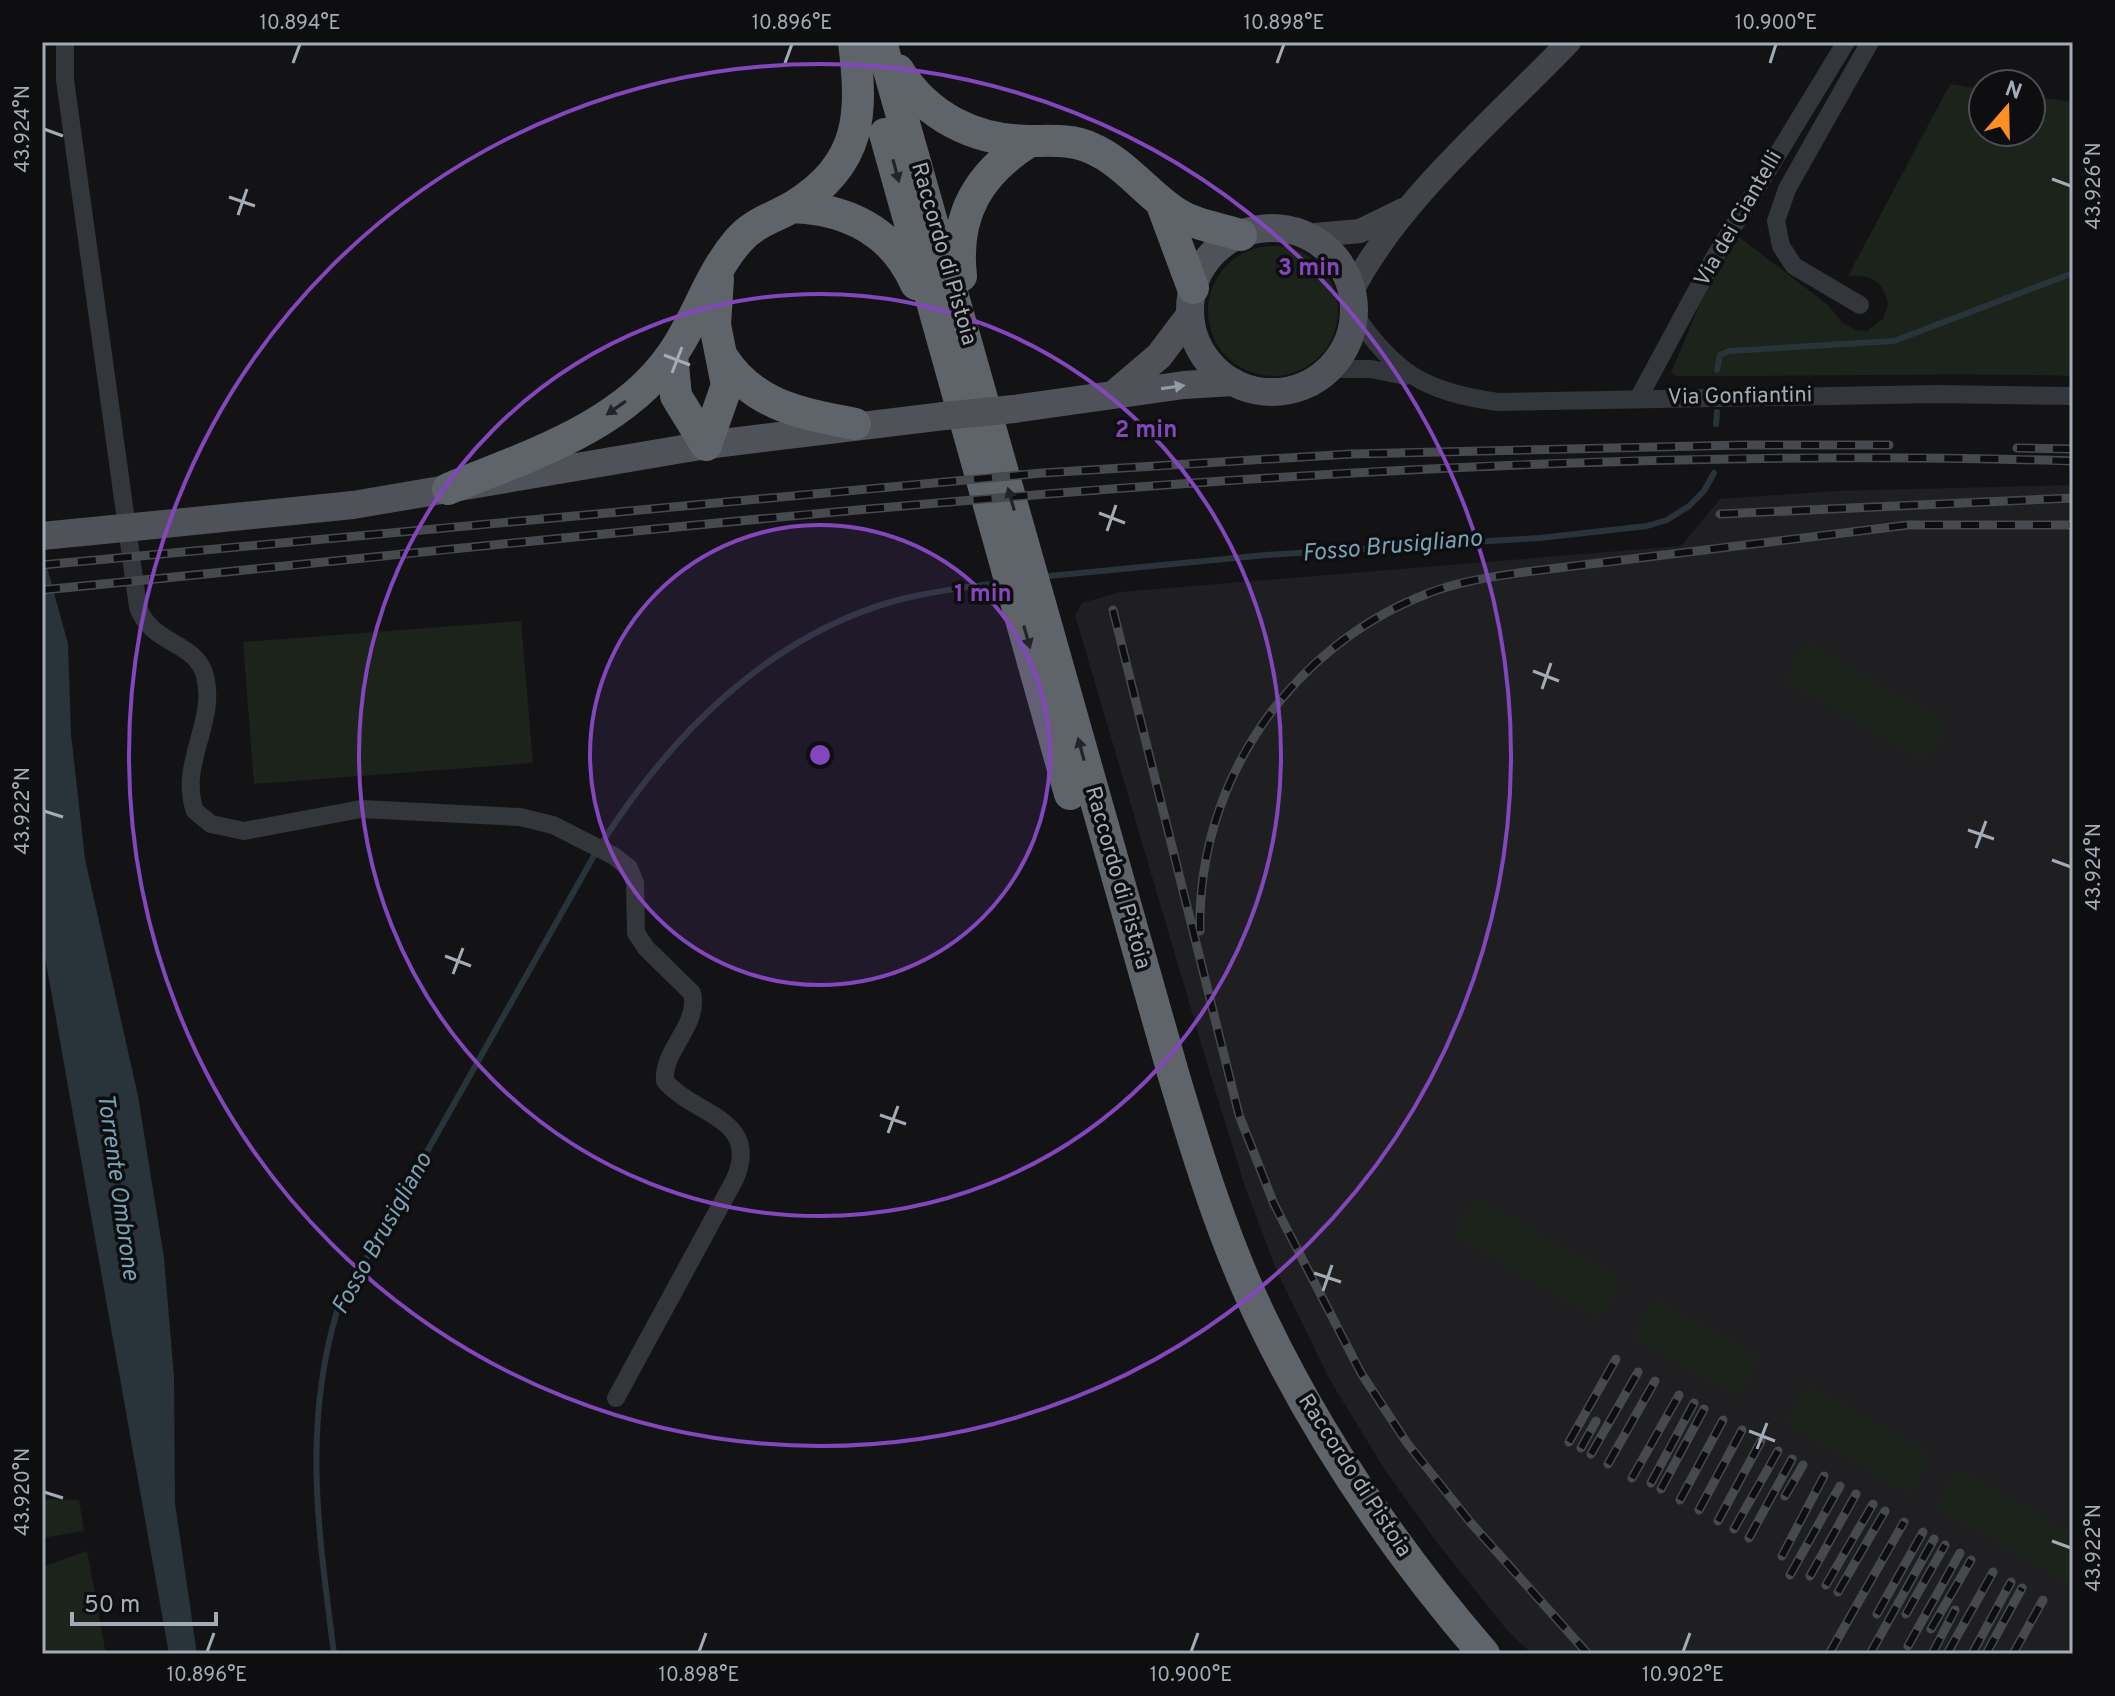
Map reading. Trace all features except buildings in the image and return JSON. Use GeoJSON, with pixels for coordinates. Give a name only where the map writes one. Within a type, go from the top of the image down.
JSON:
{"type":"FeatureCollection","features":[{"type":"Feature","properties":{"kind":"highway"},"geometry":{"type":"LineString","coordinates":[[448,489],[543,450],[611,413],[649,382],[672,355],[711,279],[735,244],[751,228],[792,207],[827,181],[852,143],[860,88],[854,42]]}},
{"type":"Feature","properties":{"kind":"highway","name":"Raccordo di Pistoia"},"geometry":{"type":"LineString","coordinates":[[860,42],[957,347],[1180,1098],[1223,1228],[1261,1319],[1334,1452],[1405,1557],[1484,1654]]}},
{"type":"Feature","properties":{"kind":"highway"},"geometry":{"type":"LineString","coordinates":[[883,42],[905,81],[932,112],[964,128],[1030,141],[1059,140],[1090,147],[1116,162],[1161,202],[1190,220],[1241,235]]}},
{"type":"Feature","properties":{"kind":"highway","name":"Raccordo di Pistoia"},"geometry":{"type":"LineString","coordinates":[[883,42],[957,347],[1094,879],[1167,1125],[1206,1241],[1258,1359],[1299,1435],[1382,1560],[1457,1654]]}},
{"type":"Feature","properties":{"kind":"highway"},"geometry":{"type":"LineString","coordinates":[[957,347],[959,256],[965,214],[986,176],[1030,141]]}},
{"type":"Feature","properties":{"kind":"highway"},"geometry":{"type":"LineString","coordinates":[[1161,202],[1191,302]]}},
{"type":"Feature","properties":{"kind":"highway"},"geometry":{"type":"LineString","coordinates":[[792,207],[840,213],[880,234],[909,267],[957,347]]}},
{"type":"Feature","properties":{"kind":"highway"},"geometry":{"type":"LineString","coordinates":[[706,445],[727,385],[714,318],[719,271]]}},
{"type":"Feature","properties":{"kind":"highway"},"geometry":{"type":"LineString","coordinates":[[672,355],[676,396],[706,445]]}},
{"type":"Feature","properties":{"kind":"highway"},"geometry":{"type":"LineString","coordinates":[[723,358],[744,386],[770,402],[855,424]]}},
{"type":"Feature","properties":{"kind":"main road"},"geometry":{"type":"LineString","coordinates":[[1191,302],[1193,334],[1205,357],[1233,382],[1257,391],[1283,391],[1308,384],[1328,369],[1347,343],[1352,302],[1368,261],[1409,208],[1569,42]]}},
{"type":"Feature","properties":{"kind":"main road"},"geometry":{"type":"LineString","coordinates":[[1112,395],[1159,356],[1191,302],[1211,256],[1241,235],[1273,229],[1304,236],[1360,231],[1409,208]]}},
{"type":"Feature","properties":{"kind":"main road"},"geometry":{"type":"LineString","coordinates":[[1304,236],[1334,259],[1352,302]]}},
{"type":"Feature","properties":{"kind":"main road"},"geometry":{"type":"LineString","coordinates":[[42,536],[353,505],[706,445],[855,424],[1014,409],[1233,382]]}},
{"type":"Feature","properties":{"kind":"street"},"geometry":{"type":"LineString","coordinates":[[65,42],[65,80],[138,607],[155,633],[198,661],[207,682],[206,713],[190,779],[195,811],[211,824],[244,831],[361,809],[528,818],[553,825],[614,856],[629,868],[635,883],[636,933],[646,948],[692,993],[693,1009],[666,1065],[665,1081],[679,1094],[730,1127],[740,1142],[742,1159],[735,1179],[616,1398]]}},
{"type":"Feature","properties":{"kind":"street","name":"Via dei Ciantelli"},"geometry":{"type":"LineString","coordinates":[[1638,399],[1713,260],[1846,42]]}},
{"type":"Feature","properties":{"kind":"street"},"geometry":{"type":"LineString","coordinates":[[1860,305],[1794,266],[1781,246],[1776,221],[1784,195],[1870,42]]}},
{"type":"Feature","properties":{"kind":"street","name":"Via Gonfiantini"},"geometry":{"type":"LineString","coordinates":[[1352,302],[1380,352],[1411,376]]}},
{"type":"Feature","properties":{"kind":"street","name":"Via Gonfiantini"},"geometry":{"type":"LineString","coordinates":[[1328,369],[1371,369],[1411,376],[1460,394],[1498,402],[1936,394],[2073,396]]}},
{"type":"Feature","properties":{"kind":"shaded area"},"geometry":{"type":"Polygon","coordinates":[[[1950,84],[1967,87],[1967,148],[2047,148],[2047,98],[2073,102],[2073,376],[1677,376],[1671,373],[1706,289],[1739,237],[1828,305],[1843,323],[1856,330],[1867,331],[1883,319],[1888,304],[1886,296],[1875,281],[1863,276],[1848,276],[1950,84]]]}},
{"type":"Feature","properties":{"kind":"shaded area"},"geometry":{"type":"Polygon","coordinates":[[[1273,246],[1298,251],[1319,265],[1333,286],[1338,311],[1333,336],[1319,357],[1298,371],[1273,376],[1248,371],[1227,357],[1213,336],[1208,311],[1213,286],[1227,265],[1248,251],[1273,246]]]}},
{"type":"Feature","properties":{"kind":"shaded area"},"geometry":{"type":"Polygon","coordinates":[[[2073,485],[2073,1654],[1532,1654],[1507,1630],[1438,1544],[1383,1467],[1330,1380],[1278,1274],[1245,1187],[1075,615],[1082,603],[1120,592],[1681,546],[1720,499],[1833,491],[2073,485]]]}},
{"type":"Feature","properties":{"kind":"shaded area"},"geometry":{"type":"Polygon","coordinates":[[[521,621],[533,763],[254,784],[243,642],[521,621]]]}},
{"type":"Feature","properties":{"kind":"shaded area"},"geometry":{"type":"Polygon","coordinates":[[[1808,643],[1945,721],[1939,741],[1923,760],[1786,682],[1794,659],[1808,643]]]}},
{"type":"Feature","properties":{"kind":"shaded area"},"geometry":{"type":"Polygon","coordinates":[[[1477,1198],[1620,1278],[1613,1302],[1598,1319],[1455,1237],[1463,1214],[1477,1198]]]}},
{"type":"Feature","properties":{"kind":"shaded area"},"geometry":{"type":"Polygon","coordinates":[[[1656,1299],[1758,1356],[1750,1378],[1736,1396],[1635,1339],[1642,1315],[1656,1299]]]}},
{"type":"Feature","properties":{"kind":"shaded area"},"geometry":{"type":"Polygon","coordinates":[[[1809,1385],[1928,1452],[1924,1470],[1912,1489],[1907,1493],[1787,1424],[1794,1403],[1809,1385]]]}},
{"type":"Feature","properties":{"kind":"shaded area"},"geometry":{"type":"Polygon","coordinates":[[[1959,1470],[2073,1534],[2073,1586],[1938,1509],[1945,1486],[1959,1470]]]}},
{"type":"Feature","properties":{"kind":"shaded area"},"geometry":{"type":"Polygon","coordinates":[[[42,1499],[79,1500],[84,1531],[42,1538],[42,1499]]]}},
{"type":"Feature","properties":{"kind":"shaded area"},"geometry":{"type":"Polygon","coordinates":[[[87,1551],[106,1654],[42,1654],[42,1567],[87,1551]]]}},
{"type":"Feature","properties":{"kind":"water","name":"Torrente Ombrone"},"geometry":{"type":"Polygon","coordinates":[[[42,549],[68,644],[71,734],[85,859],[138,1096],[164,1258],[174,1377],[175,1503],[197,1654],[169,1654],[42,940],[42,549]]]}},
{"type":"Feature","properties":{"kind":"waterway","name":"Fosso Brusigliano"},"geometry":{"type":"LineString","coordinates":[[1717,370],[1720,355],[1729,351],[1894,341],[2073,273]]}},
{"type":"Feature","properties":{"kind":"waterway","name":"Fosso Brusigliano"},"geometry":{"type":"LineString","coordinates":[[1716,424],[1717,412]]}},
{"type":"Feature","properties":{"kind":"waterway","name":"Fosso Brusigliano"},"geometry":{"type":"LineString","coordinates":[[1049,576],[1266,555],[1540,538],[1647,526],[1667,520],[1689,506],[1704,491],[1714,473]]}},
{"type":"Feature","properties":{"kind":"waterway","name":"Fosso Brusigliano"},"geometry":{"type":"LineString","coordinates":[[603,841],[630,801],[692,728],[727,694],[765,665],[805,639],[848,617],[894,601],[996,583]]}},
{"type":"Feature","properties":{"kind":"waterway","name":"Fosso Brusigliano"},"geometry":{"type":"LineString","coordinates":[[334,1654],[319,1524],[317,1440],[326,1355],[337,1311],[595,854]]}},
{"type":"Feature","properties":{"kind":"railway"},"geometry":{"type":"LineString","coordinates":[[42,565],[1042,473],[1351,454],[1743,445],[1889,445]]}},
{"type":"Feature","properties":{"kind":"railway"},"geometry":{"type":"LineString","coordinates":[[2017,448],[2073,449]]}},
{"type":"Feature","properties":{"kind":"railway"},"geometry":{"type":"LineString","coordinates":[[42,590],[802,515],[1310,475],[1564,463],[1818,458],[2073,461]]}},
{"type":"Feature","properties":{"kind":"railway"},"geometry":{"type":"LineString","coordinates":[[1720,514],[2073,498]]}},
{"type":"Feature","properties":{"kind":"railway"},"geometry":{"type":"LineString","coordinates":[[1200,931],[1203,876],[1215,823],[1234,773],[1261,726],[1295,684],[1334,647],[1379,617],[1429,593],[1464,582],[1525,572],[1908,525],[2073,525]]}},
{"type":"Feature","properties":{"kind":"railway"},"geometry":{"type":"LineString","coordinates":[[1113,610],[1239,1115],[1274,1204],[1361,1373],[1407,1443],[1471,1523],[1588,1654]]}},
{"type":"Feature","properties":{"kind":"railway"},"geometry":{"type":"LineString","coordinates":[[1569,1442],[1616,1359]]}},
{"type":"Feature","properties":{"kind":"railway"},"geometry":{"type":"LineString","coordinates":[[1591,1454],[1638,1372]]}},
{"type":"Feature","properties":{"kind":"railway"},"geometry":{"type":"LineString","coordinates":[[1608,1464],[1655,1381]]}},
{"type":"Feature","properties":{"kind":"railway"},"geometry":{"type":"LineString","coordinates":[[1632,1478],[1679,1395]]}},
{"type":"Feature","properties":{"kind":"railway"},"geometry":{"type":"LineString","coordinates":[[1651,1483],[1694,1403]]}},
{"type":"Feature","properties":{"kind":"railway"},"geometry":{"type":"LineString","coordinates":[[1661,1489],[1704,1409]]}},
{"type":"Feature","properties":{"kind":"railway"},"geometry":{"type":"LineString","coordinates":[[1680,1500],[1723,1420]]}},
{"type":"Feature","properties":{"kind":"railway"},"geometry":{"type":"LineString","coordinates":[[1581,1448],[1596,1421]]}},
{"type":"Feature","properties":{"kind":"railway"},"geometry":{"type":"LineString","coordinates":[[1699,1510],[1742,1430]]}},
{"type":"Feature","properties":{"kind":"railway"},"geometry":{"type":"LineString","coordinates":[[1718,1521],[1761,1441]]}},
{"type":"Feature","properties":{"kind":"railway"},"geometry":{"type":"LineString","coordinates":[[1734,1529],[1778,1451]]}},
{"type":"Feature","properties":{"kind":"railway"},"geometry":{"type":"LineString","coordinates":[[1749,1538],[1792,1459]]}},
{"type":"Feature","properties":{"kind":"railway"},"geometry":{"type":"LineString","coordinates":[[1785,1496],[1803,1465]]}},
{"type":"Feature","properties":{"kind":"railway"},"geometry":{"type":"LineString","coordinates":[[1782,1556],[1824,1476]]}},
{"type":"Feature","properties":{"kind":"railway"},"geometry":{"type":"LineString","coordinates":[[1790,1575],[1840,1486]]}},
{"type":"Feature","properties":{"kind":"railway"},"geometry":{"type":"LineString","coordinates":[[1810,1576],[1856,1494]]}},
{"type":"Feature","properties":{"kind":"railway"},"geometry":{"type":"LineString","coordinates":[[1826,1585],[1873,1504]]}},
{"type":"Feature","properties":{"kind":"railway"},"geometry":{"type":"LineString","coordinates":[[1838,1592],[1885,1511]]}},
{"type":"Feature","properties":{"kind":"railway"},"geometry":{"type":"LineString","coordinates":[[1829,1654],[1904,1522]]}},
{"type":"Feature","properties":{"kind":"railway"},"geometry":{"type":"LineString","coordinates":[[1877,1614],[1923,1532]]}},
{"type":"Feature","properties":{"kind":"railway"},"geometry":{"type":"LineString","coordinates":[[1870,1654],[1934,1539]]}},
{"type":"Feature","properties":{"kind":"railway"},"geometry":{"type":"LineString","coordinates":[[1906,1614],[1945,1545]]}},
{"type":"Feature","properties":{"kind":"railway"},"geometry":{"type":"LineString","coordinates":[[1908,1646],[1960,1553]]}},
{"type":"Feature","properties":{"kind":"railway"},"geometry":{"type":"LineString","coordinates":[[1931,1629],[1971,1560]]}},
{"type":"Feature","properties":{"kind":"railway"},"geometry":{"type":"LineString","coordinates":[[1947,1654],[1993,1572]]}},
{"type":"Feature","properties":{"kind":"railway"},"geometry":{"type":"LineString","coordinates":[[1972,1654],[2011,1582]]}},
{"type":"Feature","properties":{"kind":"railway"},"geometry":{"type":"LineString","coordinates":[[1986,1654],[2022,1588]]}},
{"type":"Feature","properties":{"kind":"railway"},"geometry":{"type":"LineString","coordinates":[[2013,1654],[2043,1600]]}},
{"type":"Feature","properties":{"kind":"railway"},"geometry":{"type":"LineString","coordinates":[[1932,1654],[1955,1610]]}}]}
